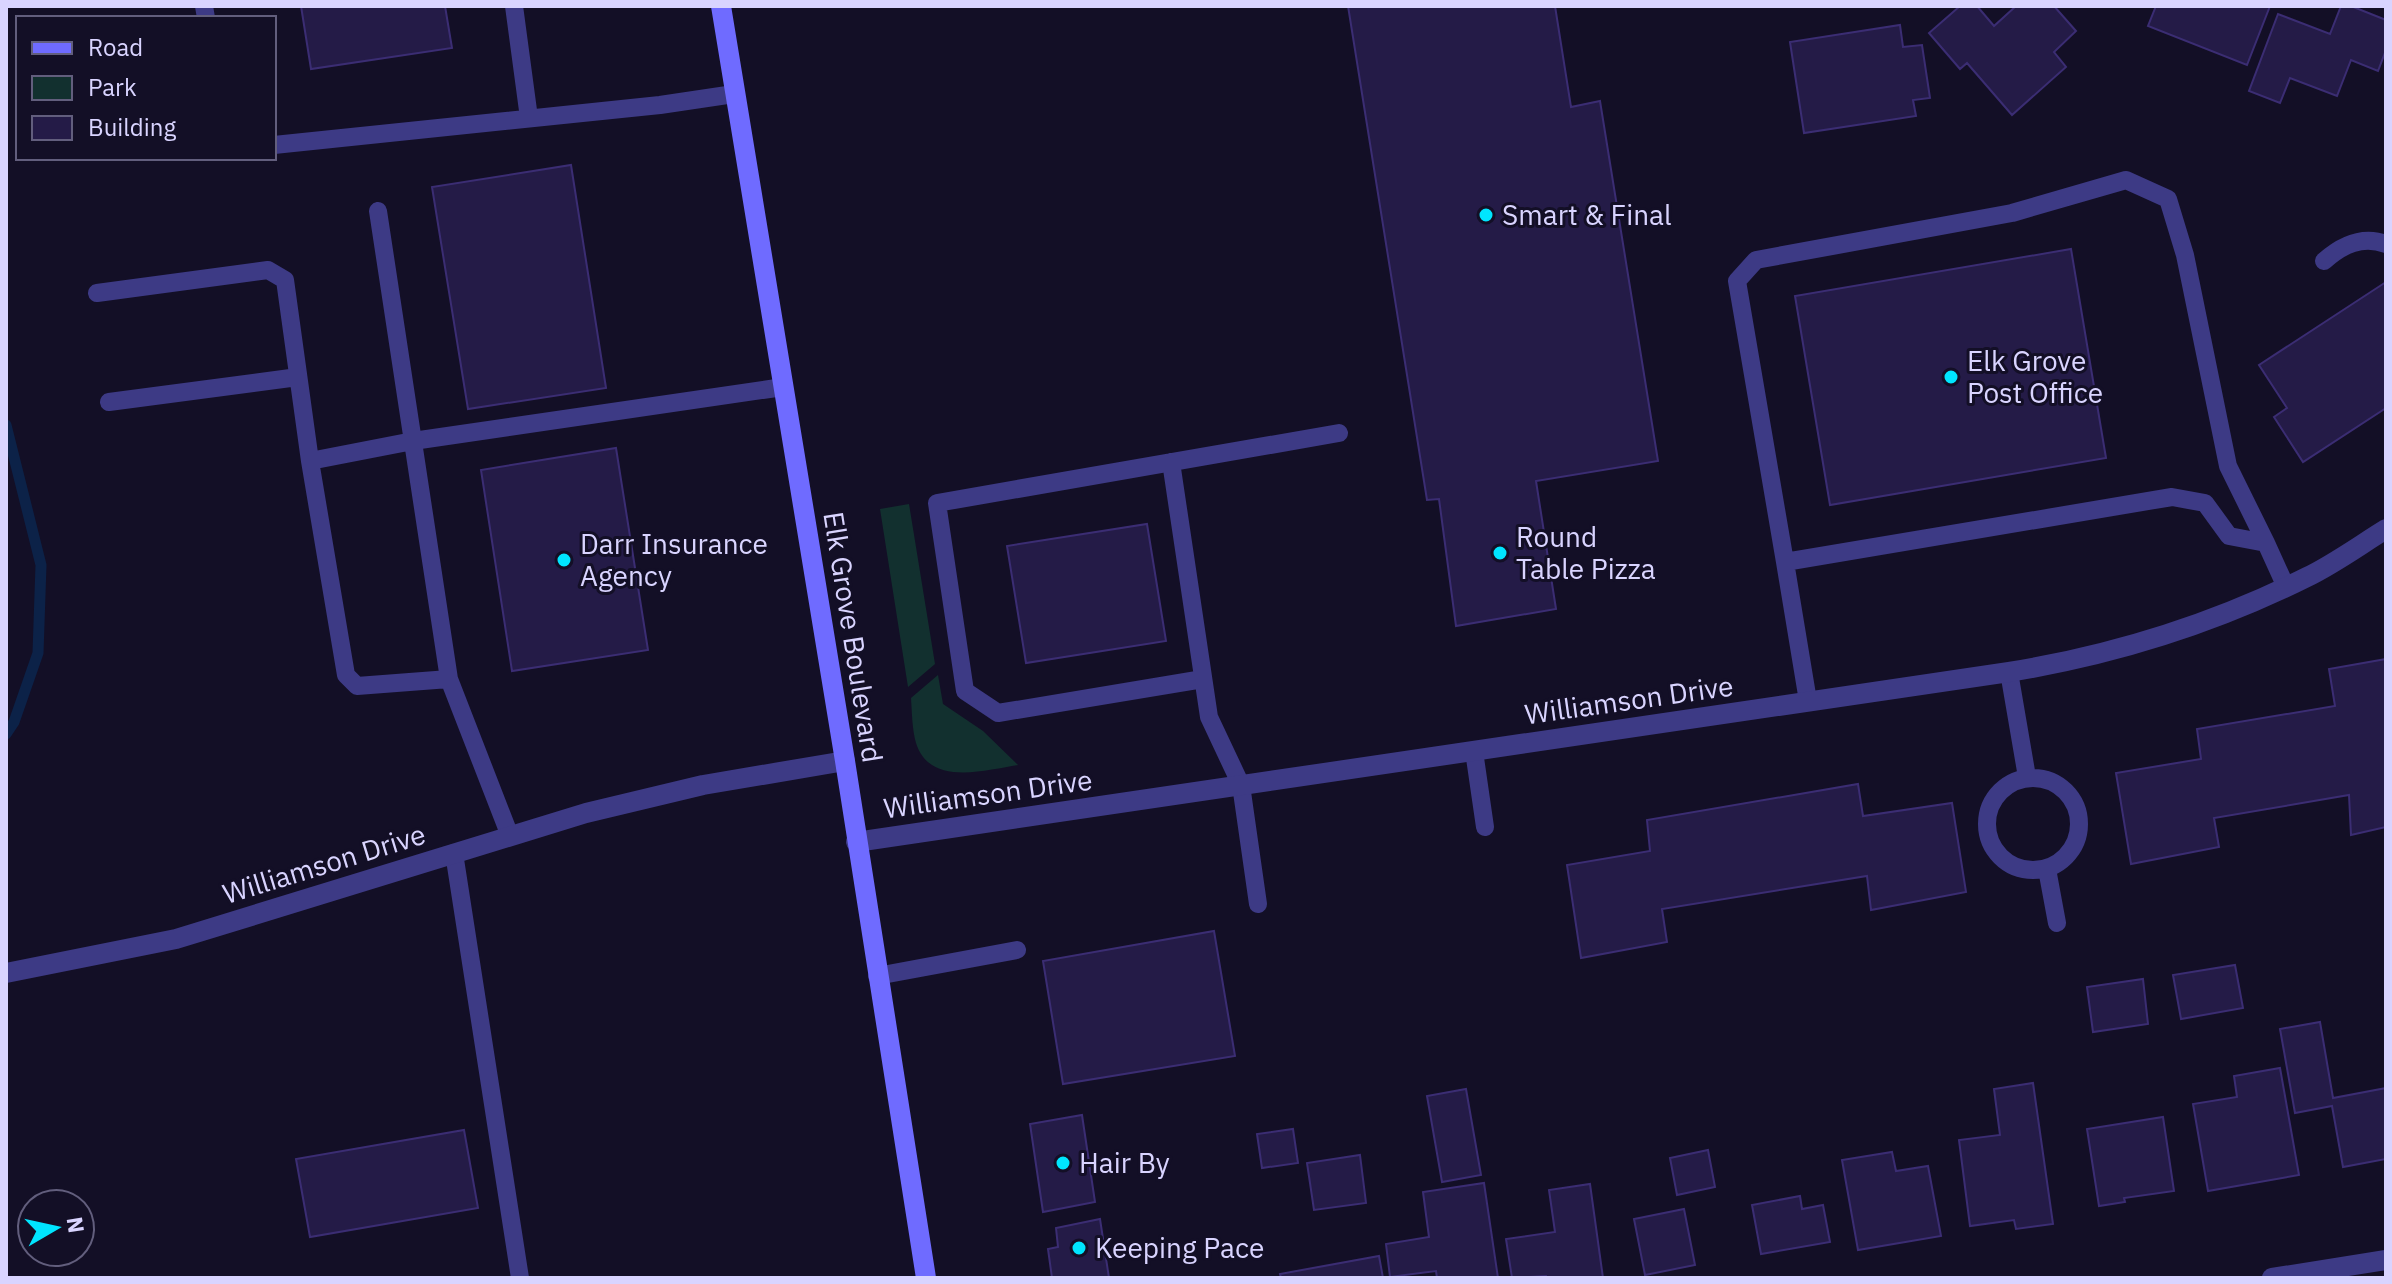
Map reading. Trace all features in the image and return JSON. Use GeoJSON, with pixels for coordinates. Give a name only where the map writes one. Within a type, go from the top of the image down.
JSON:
{"type":"FeatureCollection","features":[{"type":"Feature","properties":{"kind":"main road","name":"Elk Grove Boulevard"},"geometry":{"type":"LineString","coordinates":[[721,6],[926,1278]]}},
{"type":"Feature","properties":{"kind":"street","name":"Williamson Drive"},"geometry":{"type":"LineString","coordinates":[[856,842],[2009,672],[2083,658],[2158,638],[2223,615],[2309,576],[2386,529]]}},
{"type":"Feature","properties":{"kind":"street","name":"Williamson Drive"},"geometry":{"type":"LineString","coordinates":[[6,973],[176,939],[586,813],[703,785],[845,761]]}},
{"type":"Feature","properties":{"kind":"street"},"geometry":{"type":"LineString","coordinates":[[2272,1278],[2386,1260]]}},
{"type":"Feature","properties":{"kind":"lane"},"geometry":{"type":"LineString","coordinates":[[514,6],[529,118]]}},
{"type":"Feature","properties":{"kind":"lane"},"geometry":{"type":"LineString","coordinates":[[276,145],[734,94]]}},
{"type":"Feature","properties":{"kind":"lane"},"geometry":{"type":"LineString","coordinates":[[1808,701],[1737,281],[1756,260],[2012,213],[2126,180],[2168,199],[2185,255],[2228,466],[2286,587]]}},
{"type":"Feature","properties":{"kind":"lane"},"geometry":{"type":"LineString","coordinates":[[378,211],[449,679],[510,836]]}},
{"type":"Feature","properties":{"kind":"lane"},"geometry":{"type":"LineString","coordinates":[[2324,261],[2339,248],[2363,240],[2386,244]]}},
{"type":"Feature","properties":{"kind":"lane"},"geometry":{"type":"LineString","coordinates":[[97,293],[268,270],[285,280],[310,461],[346,675],[357,686],[449,679]]}},
{"type":"Feature","properties":{"kind":"lane"},"geometry":{"type":"LineString","coordinates":[[109,402],[298,377]]}},
{"type":"Feature","properties":{"kind":"lane"},"geometry":{"type":"LineString","coordinates":[[310,461],[413,441],[783,387]]}},
{"type":"Feature","properties":{"kind":"lane"},"geometry":{"type":"LineString","coordinates":[[1203,679],[998,713],[965,691],[937,503],[1339,433]]}},
{"type":"Feature","properties":{"kind":"lane"},"geometry":{"type":"LineString","coordinates":[[1171,462],[1209,717],[1241,785],[1258,904]]}},
{"type":"Feature","properties":{"kind":"lane"},"geometry":{"type":"LineString","coordinates":[[1785,562],[2172,497],[2205,503],[2229,536],[2266,543]]}},
{"type":"Feature","properties":{"kind":"lane"},"geometry":{"type":"LineString","coordinates":[[2009,672],[2027,777]]}},
{"type":"Feature","properties":{"kind":"lane"},"geometry":{"type":"LineString","coordinates":[[1474,751],[1485,827]]}},
{"type":"Feature","properties":{"kind":"lane"},"geometry":{"type":"LineString","coordinates":[[2027,777],[2043,778],[2058,784],[2070,795],[2078,809],[2078,838],[2071,852],[2047,869],[2018,868],[2005,861],[1994,850],[1989,837],[1987,821],[1990,805],[1999,791],[2027,777]]}},
{"type":"Feature","properties":{"kind":"lane"},"geometry":{"type":"LineString","coordinates":[[454,853],[520,1278]]}},
{"type":"Feature","properties":{"kind":"lane"},"geometry":{"type":"LineString","coordinates":[[2047,869],[2057,923]]}},
{"type":"Feature","properties":{"kind":"lane"},"geometry":{"type":"LineString","coordinates":[[877,976],[1017,950]]}},
{"type":"Feature","properties":{"kind":"green space"},"geometry":{"type":"Polygon","coordinates":[[[909,504],[935,664],[908,687],[880,509],[909,504]]]}},
{"type":"Feature","properties":{"kind":"green space"},"geometry":{"type":"Polygon","coordinates":[[[938,675],[943,704],[983,731],[1018,765],[975,772],[946,771],[933,766],[923,757],[916,743],[911,698],[938,675]]]}},
{"type":"Feature","properties":{"kind":"building"},"geometry":{"type":"Polygon","coordinates":[[[301,6],[445,6],[452,48],[311,69],[301,6]]]}},
{"type":"Feature","properties":{"kind":"building"},"geometry":{"type":"Polygon","coordinates":[[[1348,6],[1555,6],[1571,107],[1600,101],[1658,461],[1536,481],[1556,609],[1456,626],[1439,499],[1427,500],[1348,6]]]}},
{"type":"Feature","properties":{"kind":"building"},"geometry":{"type":"Polygon","coordinates":[[[1960,6],[1977,6],[1994,26],[2016,6],[2054,6],[2076,31],[2054,52],[2066,67],[2012,115],[1967,63],[1960,69],[1929,33],[1960,6]]]}},
{"type":"Feature","properties":{"kind":"building"},"geometry":{"type":"Polygon","coordinates":[[[2156,6],[2270,6],[2247,65],[2148,26],[2156,6]]]}},
{"type":"Feature","properties":{"kind":"building"},"geometry":{"type":"Polygon","coordinates":[[[2341,6],[2351,6],[2386,20],[2386,50],[2378,71],[2351,60],[2337,96],[2290,78],[2280,103],[2249,91],[2278,14],[2330,34],[2341,6]]]}},
{"type":"Feature","properties":{"kind":"building"},"geometry":{"type":"Polygon","coordinates":[[[1900,25],[1903,47],[1922,45],[1930,98],[1913,100],[1916,116],[1804,133],[1790,42],[1900,25]]]}},
{"type":"Feature","properties":{"kind":"building"},"geometry":{"type":"Polygon","coordinates":[[[571,165],[606,388],[468,409],[432,187],[571,165]]]}},
{"type":"Feature","properties":{"kind":"building","name":"Elk Grove Post Office"},"geometry":{"type":"Polygon","coordinates":[[[2071,249],[2106,458],[1830,505],[1795,296],[2071,249]]]}},
{"type":"Feature","properties":{"kind":"building"},"geometry":{"type":"Polygon","coordinates":[[[2386,282],[2386,408],[2303,462],[2274,417],[2287,408],[2259,365],[2386,282]]]}},
{"type":"Feature","properties":{"kind":"building","name":"Darr Insurance Agency"},"geometry":{"type":"Polygon","coordinates":[[[616,448],[648,650],[512,671],[481,470],[616,448]]]}},
{"type":"Feature","properties":{"kind":"building"},"geometry":{"type":"Polygon","coordinates":[[[1147,524],[1166,641],[1026,663],[1007,546],[1147,524]]]}},
{"type":"Feature","properties":{"kind":"building"},"geometry":{"type":"Polygon","coordinates":[[[2386,659],[2386,827],[2351,835],[2349,795],[2214,818],[2219,847],[2131,864],[2116,773],[2201,759],[2197,729],[2335,706],[2329,669],[2386,659]]]}},
{"type":"Feature","properties":{"kind":"building"},"geometry":{"type":"Polygon","coordinates":[[[1858,784],[1863,816],[1952,803],[1966,892],[1871,910],[1867,876],[1662,909],[1667,942],[1581,958],[1567,865],[1650,851],[1647,820],[1858,784]]]}},
{"type":"Feature","properties":{"kind":"building"},"geometry":{"type":"Polygon","coordinates":[[[1214,931],[1235,1056],[1063,1084],[1043,961],[1214,931]]]}},
{"type":"Feature","properties":{"kind":"building"},"geometry":{"type":"Polygon","coordinates":[[[2235,965],[2243,1008],[2181,1019],[2173,975],[2235,965]]]}},
{"type":"Feature","properties":{"kind":"building"},"geometry":{"type":"Polygon","coordinates":[[[2143,979],[2148,1024],[2093,1032],[2087,987],[2143,979]]]}},
{"type":"Feature","properties":{"kind":"building"},"geometry":{"type":"Polygon","coordinates":[[[2320,1022],[2333,1098],[2386,1088],[2386,1159],[2343,1167],[2332,1106],[2295,1113],[2280,1029],[2320,1022]]]}},
{"type":"Feature","properties":{"kind":"building"},"geometry":{"type":"Polygon","coordinates":[[[2280,1068],[2299,1175],[2208,1191],[2193,1104],[2237,1097],[2234,1076],[2280,1068]]]}},
{"type":"Feature","properties":{"kind":"building"},"geometry":{"type":"Polygon","coordinates":[[[2033,1083],[2053,1224],[2016,1229],[2014,1220],[1970,1226],[1959,1140],[2000,1135],[1994,1089],[2033,1083]]]}},
{"type":"Feature","properties":{"kind":"building"},"geometry":{"type":"Polygon","coordinates":[[[1466,1089],[1481,1175],[1442,1182],[1427,1096],[1466,1089]]]}},
{"type":"Feature","properties":{"kind":"building","name":"Hair By"},"geometry":{"type":"Polygon","coordinates":[[[1082,1115],[1095,1202],[1043,1212],[1030,1124],[1082,1115]]]}},
{"type":"Feature","properties":{"kind":"building"},"geometry":{"type":"Polygon","coordinates":[[[2163,1117],[2174,1191],[2124,1198],[2125,1202],[2099,1206],[2087,1129],[2163,1117]]]}},
{"type":"Feature","properties":{"kind":"building"},"geometry":{"type":"Polygon","coordinates":[[[1293,1129],[1298,1163],[1262,1168],[1257,1134],[1293,1129]]]}},
{"type":"Feature","properties":{"kind":"building"},"geometry":{"type":"Polygon","coordinates":[[[464,1130],[478,1208],[310,1237],[296,1159],[464,1130]]]}},
{"type":"Feature","properties":{"kind":"building"},"geometry":{"type":"Polygon","coordinates":[[[1708,1150],[1715,1187],[1677,1195],[1670,1158],[1708,1150]]]}},
{"type":"Feature","properties":{"kind":"building"},"geometry":{"type":"Polygon","coordinates":[[[1892,1152],[1896,1171],[1928,1166],[1941,1236],[1858,1250],[1842,1160],[1892,1152]]]}},
{"type":"Feature","properties":{"kind":"building"},"geometry":{"type":"Polygon","coordinates":[[[1360,1155],[1366,1203],[1314,1210],[1307,1163],[1360,1155]]]}},
{"type":"Feature","properties":{"kind":"building"},"geometry":{"type":"Polygon","coordinates":[[[1484,1183],[1498,1278],[1437,1278],[1436,1271],[1390,1277],[1386,1244],[1429,1237],[1423,1192],[1484,1183]]]}},
{"type":"Feature","properties":{"kind":"building"},"geometry":{"type":"Polygon","coordinates":[[[1590,1184],[1603,1278],[1512,1278],[1506,1239],[1555,1232],[1549,1190],[1590,1184]]]}},
{"type":"Feature","properties":{"kind":"building"},"geometry":{"type":"Polygon","coordinates":[[[1800,1196],[1802,1209],[1823,1205],[1830,1242],[1761,1254],[1752,1205],[1800,1196]]]}},
{"type":"Feature","properties":{"kind":"building"},"geometry":{"type":"Polygon","coordinates":[[[1684,1209],[1695,1265],[1645,1275],[1634,1219],[1684,1209]]]}},
{"type":"Feature","properties":{"kind":"building","name":"Keeping Pace"},"geometry":{"type":"Polygon","coordinates":[[[1100,1219],[1109,1278],[1052,1278],[1048,1249],[1058,1247],[1056,1228],[1100,1219]]]}},
{"type":"Feature","properties":{"kind":"building"},"geometry":{"type":"Polygon","coordinates":[[[1379,1256],[1383,1278],[1281,1278],[1280,1274],[1379,1256]]]}},
{"type":"Feature","properties":{"kind":"waterway"},"geometry":{"type":"LineString","coordinates":[[6,425],[41,565],[38,653],[14,722],[6,734]]}},
{"type":"Feature","properties":{"kind":"place","name":"Smart & Final"},"geometry":{"type":"Point","coordinates":[1486,215]}},
{"type":"Feature","properties":{"kind":"place","name":"Elk Grove Post Office"},"geometry":{"type":"Point","coordinates":[1951,377]}},
{"type":"Feature","properties":{"kind":"place","name":"Round Table Pizza"},"geometry":{"type":"Point","coordinates":[1500,553]}},
{"type":"Feature","properties":{"kind":"place","name":"Darr Insurance Agency"},"geometry":{"type":"Point","coordinates":[564,560]}},
{"type":"Feature","properties":{"kind":"place","name":"Hair By"},"geometry":{"type":"Point","coordinates":[1063,1163]}},
{"type":"Feature","properties":{"kind":"place","name":"Keeping Pace"},"geometry":{"type":"Point","coordinates":[1079,1248]}}]}
